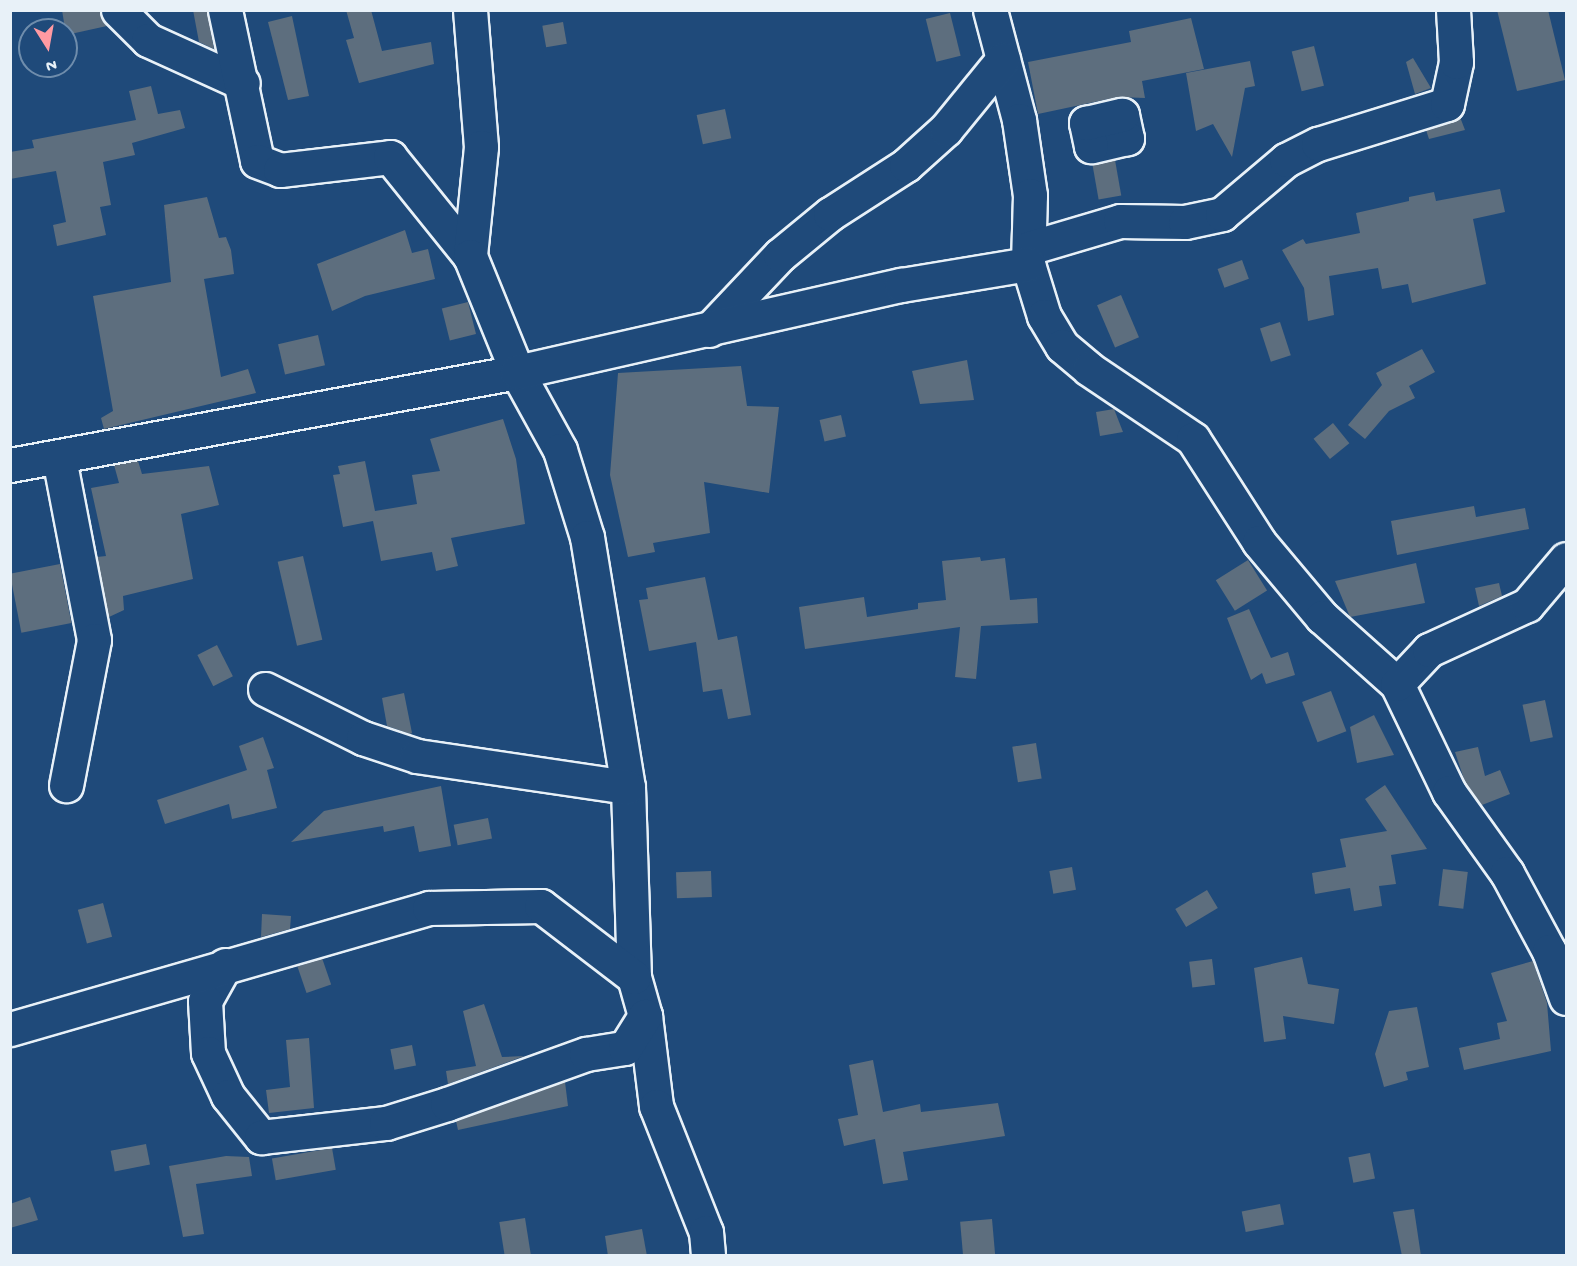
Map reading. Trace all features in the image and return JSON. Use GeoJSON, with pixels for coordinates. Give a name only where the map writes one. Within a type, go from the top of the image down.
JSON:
{"type":"FeatureCollection","features":[{"type":"Feature","properties":{"kind":"street"},"geometry":{"type":"LineString","coordinates":[[118,10],[148,40],[243,83]]}},
{"type":"Feature","properties":{"kind":"street"},"geometry":{"type":"LineString","coordinates":[[225,10],[243,83],[253,152],[265,168],[390,157],[470,256],[517,372],[560,450],[587,537],[628,787],[634,977],[645,1016],[656,1106],[706,1232],[708,1256]]}},
{"type":"Feature","properties":{"kind":"street"},"geometry":{"type":"LineString","coordinates":[[470,10],[481,147],[470,256]]}},
{"type":"Feature","properties":{"kind":"street"},"geometry":{"type":"LineString","coordinates":[[990,10],[1004,60],[1030,195],[1028,256],[1033,290],[1062,346],[1193,438],[1211,459],[1229,502],[1266,550],[1322,617],[1397,684],[1449,792],[1507,873],[1539,931],[1566,998]]}},
{"type":"Feature","properties":{"kind":"street"},"geometry":{"type":"LineString","coordinates":[[10,465],[59,458],[148,436],[517,372],[709,330],[1028,256],[1120,221],[1185,222],[1222,214],[1286,160],[1310,148],[1447,104],[1456,62],[1453,10]]}},
{"type":"Feature","properties":{"kind":"street"},"geometry":{"type":"LineString","coordinates":[[709,330],[780,255],[830,214],[906,165],[946,129],[1004,60]]}},
{"type":"Feature","properties":{"kind":"street"},"geometry":{"type":"LineString","coordinates":[[59,458],[94,640],[66,784]]}},
{"type":"Feature","properties":{"kind":"street"},"geometry":{"type":"LineString","coordinates":[[1397,684],[1429,650],[1527,605],[1566,559]]}},
{"type":"Feature","properties":{"kind":"street"},"geometry":{"type":"LineString","coordinates":[[265,689],[363,738],[417,756],[558,781],[628,787]]}},
{"type":"Feature","properties":{"kind":"street"},"geometry":{"type":"LineString","coordinates":[[10,1029],[225,965],[429,908],[541,906],[634,977]]}},
{"type":"Feature","properties":{"kind":"street"},"geometry":{"type":"LineString","coordinates":[[225,965],[205,1001],[208,1053],[228,1096],[261,1137],[386,1123],[447,1104],[586,1054],[625,1048],[645,1016]]}},
{"type":"Feature","properties":{"kind":"building"},"geometry":{"type":"Polygon","coordinates":[[[62,10],[100,10],[107,26],[78,32],[78,18],[63,18],[62,10]]]}},
{"type":"Feature","properties":{"kind":"building"},"geometry":{"type":"Polygon","coordinates":[[[193,10],[207,10],[214,49],[199,42],[193,10]]]}},
{"type":"Feature","properties":{"kind":"building"},"geometry":{"type":"Polygon","coordinates":[[[346,10],[371,10],[382,51],[431,42],[434,64],[359,83],[346,40],[354,38],[346,10]]]}},
{"type":"Feature","properties":{"kind":"building"},"geometry":{"type":"Polygon","coordinates":[[[1497,10],[1548,10],[1565,80],[1517,91],[1497,10]]]}},
{"type":"Feature","properties":{"kind":"building"},"geometry":{"type":"Polygon","coordinates":[[[950,13],[961,56],[936,62],[926,19],[950,13]]]}},
{"type":"Feature","properties":{"kind":"building"},"geometry":{"type":"Polygon","coordinates":[[[292,16],[309,96],[288,100],[268,22],[292,16]]]}},
{"type":"Feature","properties":{"kind":"building"},"geometry":{"type":"Polygon","coordinates":[[[1191,18],[1204,69],[1142,81],[1145,98],[1118,97],[1038,114],[1028,62],[1131,42],[1129,31],[1191,18]]]}},
{"type":"Feature","properties":{"kind":"building"},"geometry":{"type":"Polygon","coordinates":[[[563,22],[567,44],[546,47],[542,26],[563,22]]]}},
{"type":"Feature","properties":{"kind":"building"},"geometry":{"type":"Polygon","coordinates":[[[1314,46],[1324,86],[1302,91],[1292,52],[1314,46]]]}},
{"type":"Feature","properties":{"kind":"building"},"geometry":{"type":"Polygon","coordinates":[[[1413,58],[1431,88],[1415,94],[1406,62],[1413,58]]]}},
{"type":"Feature","properties":{"kind":"building"},"geometry":{"type":"Polygon","coordinates":[[[1250,61],[1255,86],[1245,88],[1232,157],[1213,124],[1196,131],[1186,73],[1250,61]]]}},
{"type":"Feature","properties":{"kind":"building"},"geometry":{"type":"Polygon","coordinates":[[[151,86],[158,114],[180,110],[185,128],[132,143],[135,155],[103,162],[111,205],[100,207],[106,235],[57,246],[53,225],[66,222],[56,171],[10,179],[10,152],[34,148],[32,140],[136,120],[129,91],[151,86]]]}},
{"type":"Feature","properties":{"kind":"building"},"geometry":{"type":"Polygon","coordinates":[[[725,109],[731,138],[703,144],[697,115],[725,109]]]}},
{"type":"Feature","properties":{"kind":"building"},"geometry":{"type":"Polygon","coordinates":[[[1460,117],[1465,130],[1429,139],[1426,130],[1460,117]]]}},
{"type":"Feature","properties":{"kind":"building"},"geometry":{"type":"Polygon","coordinates":[[[1115,160],[1121,195],[1099,199],[1092,164],[1115,160]]]}},
{"type":"Feature","properties":{"kind":"building"},"geometry":{"type":"Polygon","coordinates":[[[1500,189],[1505,212],[1473,219],[1486,284],[1412,303],[1408,284],[1382,289],[1378,268],[1329,276],[1334,315],[1308,321],[1304,288],[1282,250],[1303,239],[1306,244],[1360,233],[1356,213],[1409,201],[1409,197],[1434,192],[1436,201],[1500,189]]]}},
{"type":"Feature","properties":{"kind":"building"},"geometry":{"type":"Polygon","coordinates":[[[207,197],[219,238],[226,237],[231,250],[234,274],[204,279],[221,377],[248,369],[256,393],[104,429],[101,418],[113,411],[93,296],[171,282],[164,205],[207,197]]]}},
{"type":"Feature","properties":{"kind":"building"},"geometry":{"type":"Polygon","coordinates":[[[405,230],[412,253],[428,249],[435,279],[365,296],[332,311],[317,264],[405,230]]]}},
{"type":"Feature","properties":{"kind":"building"},"geometry":{"type":"Polygon","coordinates":[[[1242,260],[1249,279],[1224,288],[1218,269],[1242,260]]]}},
{"type":"Feature","properties":{"kind":"building"},"geometry":{"type":"Polygon","coordinates":[[[1121,295],[1139,337],[1115,348],[1097,305],[1121,295]]]}},
{"type":"Feature","properties":{"kind":"building"},"geometry":{"type":"Polygon","coordinates":[[[468,302],[476,334],[450,341],[442,309],[468,302]]]}},
{"type":"Feature","properties":{"kind":"building"},"geometry":{"type":"Polygon","coordinates":[[[1280,322],[1291,355],[1271,362],[1260,328],[1280,322]]]}},
{"type":"Feature","properties":{"kind":"building"},"geometry":{"type":"Polygon","coordinates":[[[318,335],[325,365],[285,374],[278,344],[318,335]]]}},
{"type":"Feature","properties":{"kind":"building"},"geometry":{"type":"Polygon","coordinates":[[[1422,349],[1435,372],[1409,386],[1415,398],[1389,411],[1365,439],[1348,425],[1382,385],[1376,373],[1422,349]]]}},
{"type":"Feature","properties":{"kind":"building"},"geometry":{"type":"Polygon","coordinates":[[[967,360],[974,400],[920,404],[912,371],[967,360]]]}},
{"type":"Feature","properties":{"kind":"building"},"geometry":{"type":"Polygon","coordinates":[[[741,366],[747,406],[779,407],[769,493],[704,482],[710,533],[653,543],[655,552],[628,557],[610,475],[618,373],[741,366]]]}},
{"type":"Feature","properties":{"kind":"building"},"geometry":{"type":"Polygon","coordinates":[[[1114,409],[1123,432],[1100,436],[1096,412],[1114,409]]]}},
{"type":"Feature","properties":{"kind":"building"},"geometry":{"type":"Polygon","coordinates":[[[841,415],[846,436],[825,441],[820,420],[841,415]]]}},
{"type":"Feature","properties":{"kind":"building"},"geometry":{"type":"Polygon","coordinates":[[[503,419],[516,459],[525,524],[451,538],[458,566],[436,571],[432,552],[381,561],[373,521],[343,527],[333,475],[340,474],[338,466],[365,461],[375,511],[417,504],[412,475],[440,471],[430,439],[503,419]]]}},
{"type":"Feature","properties":{"kind":"building"},"geometry":{"type":"Polygon","coordinates":[[[1333,423],[1349,443],[1330,459],[1314,439],[1333,423]]]}},
{"type":"Feature","properties":{"kind":"building"},"geometry":{"type":"Polygon","coordinates":[[[138,461],[142,474],[209,466],[219,505],[181,514],[193,579],[123,596],[124,610],[109,617],[97,557],[106,556],[91,488],[119,483],[114,465],[138,461]]]}},
{"type":"Feature","properties":{"kind":"building"},"geometry":{"type":"Polygon","coordinates":[[[1474,506],[1476,517],[1525,508],[1529,529],[1397,555],[1391,521],[1474,506]]]}},
{"type":"Feature","properties":{"kind":"building"},"geometry":{"type":"Polygon","coordinates":[[[303,556],[322,640],[297,646],[278,562],[303,556]]]}},
{"type":"Feature","properties":{"kind":"building"},"geometry":{"type":"Polygon","coordinates":[[[980,557],[981,561],[1005,558],[1010,600],[1037,598],[1038,623],[981,626],[976,679],[955,677],[960,627],[805,649],[799,607],[864,597],[867,617],[918,609],[918,603],[946,600],[942,561],[980,557]]]}},
{"type":"Feature","properties":{"kind":"building"},"geometry":{"type":"Polygon","coordinates":[[[1248,560],[1267,591],[1235,611],[1216,580],[1248,560]]]}},
{"type":"Feature","properties":{"kind":"building"},"geometry":{"type":"Polygon","coordinates":[[[1416,563],[1425,603],[1350,617],[1335,581],[1416,563]]]}},
{"type":"Feature","properties":{"kind":"building"},"geometry":{"type":"Polygon","coordinates":[[[60,564],[71,623],[21,633],[10,574],[60,564]]]}},
{"type":"Feature","properties":{"kind":"building"},"geometry":{"type":"Polygon","coordinates":[[[705,577],[718,640],[737,636],[751,715],[728,719],[722,689],[703,692],[696,642],[649,651],[639,600],[648,599],[646,588],[705,577]]]}},
{"type":"Feature","properties":{"kind":"building"},"geometry":{"type":"Polygon","coordinates":[[[1499,583],[1502,596],[1479,606],[1475,588],[1499,583]]]}},
{"type":"Feature","properties":{"kind":"building"},"geometry":{"type":"Polygon","coordinates":[[[1249,609],[1271,658],[1288,652],[1295,675],[1266,684],[1262,673],[1251,680],[1227,618],[1249,609]]]}},
{"type":"Feature","properties":{"kind":"building"},"geometry":{"type":"Polygon","coordinates":[[[217,645],[233,676],[213,686],[197,655],[217,645]]]}},
{"type":"Feature","properties":{"kind":"building"},"geometry":{"type":"Polygon","coordinates":[[[1331,691],[1346,731],[1317,742],[1302,702],[1331,691]]]}},
{"type":"Feature","properties":{"kind":"building"},"geometry":{"type":"Polygon","coordinates":[[[404,693],[412,733],[410,734],[387,726],[382,698],[404,693]]]}},
{"type":"Feature","properties":{"kind":"building"},"geometry":{"type":"Polygon","coordinates":[[[1545,700],[1553,737],[1530,742],[1523,705],[1545,700]]]}},
{"type":"Feature","properties":{"kind":"building"},"geometry":{"type":"Polygon","coordinates":[[[1374,715],[1394,755],[1357,763],[1350,727],[1374,715]]]}},
{"type":"Feature","properties":{"kind":"building"},"geometry":{"type":"Polygon","coordinates":[[[263,737],[274,768],[267,770],[277,808],[232,819],[229,804],[165,824],[157,800],[247,770],[239,746],[263,737]]]}},
{"type":"Feature","properties":{"kind":"building"},"geometry":{"type":"Polygon","coordinates":[[[1036,743],[1042,779],[1018,782],[1012,747],[1036,743]]]}},
{"type":"Feature","properties":{"kind":"building"},"geometry":{"type":"Polygon","coordinates":[[[1478,747],[1485,776],[1500,770],[1510,794],[1482,805],[1465,782],[1455,752],[1478,747]]]}},
{"type":"Feature","properties":{"kind":"building"},"geometry":{"type":"Polygon","coordinates":[[[1385,785],[1427,849],[1391,855],[1396,884],[1379,886],[1382,906],[1354,911],[1350,888],[1315,894],[1312,873],[1346,867],[1340,839],[1387,831],[1365,799],[1385,785]]]}},
{"type":"Feature","properties":{"kind":"building"},"geometry":{"type":"Polygon","coordinates":[[[441,786],[451,846],[419,852],[414,826],[384,832],[383,826],[291,842],[324,811],[441,786]]]}},
{"type":"Feature","properties":{"kind":"building"},"geometry":{"type":"Polygon","coordinates":[[[488,818],[492,839],[458,845],[454,825],[488,818]]]}},
{"type":"Feature","properties":{"kind":"building"},"geometry":{"type":"Polygon","coordinates":[[[1072,867],[1076,890],[1053,894],[1049,871],[1072,867]]]}},
{"type":"Feature","properties":{"kind":"building"},"geometry":{"type":"Polygon","coordinates":[[[1443,869],[1468,872],[1463,909],[1438,906],[1443,869]]]}},
{"type":"Feature","properties":{"kind":"building"},"geometry":{"type":"Polygon","coordinates":[[[711,871],[712,897],[677,898],[676,872],[711,871]]]}},
{"type":"Feature","properties":{"kind":"building"},"geometry":{"type":"Polygon","coordinates":[[[1207,890],[1218,908],[1186,927],[1175,909],[1207,890]]]}},
{"type":"Feature","properties":{"kind":"building"},"geometry":{"type":"Polygon","coordinates":[[[103,903],[112,937],[87,944],[78,910],[103,903]]]}},
{"type":"Feature","properties":{"kind":"building"},"geometry":{"type":"Polygon","coordinates":[[[262,914],[291,916],[290,929],[261,937],[262,914]]]}},
{"type":"Feature","properties":{"kind":"building"},"geometry":{"type":"Polygon","coordinates":[[[1302,957],[1308,984],[1339,989],[1334,1024],[1283,1016],[1286,1039],[1264,1042],[1254,968],[1302,957]]]}},
{"type":"Feature","properties":{"kind":"building"},"geometry":{"type":"Polygon","coordinates":[[[322,958],[331,984],[307,993],[297,966],[322,958]]]}},
{"type":"Feature","properties":{"kind":"building"},"geometry":{"type":"Polygon","coordinates":[[[1212,959],[1215,985],[1192,988],[1189,962],[1212,959]]]}},
{"type":"Feature","properties":{"kind":"building"},"geometry":{"type":"Polygon","coordinates":[[[1533,961],[1547,1003],[1551,1051],[1464,1070],[1459,1048],[1500,1039],[1497,1023],[1507,1021],[1491,973],[1533,961]]]}},
{"type":"Feature","properties":{"kind":"building"},"geometry":{"type":"Polygon","coordinates":[[[484,1004],[502,1057],[524,1056],[448,1084],[446,1071],[476,1066],[463,1011],[484,1004]]]}},
{"type":"Feature","properties":{"kind":"building"},"geometry":{"type":"Polygon","coordinates":[[[1417,1007],[1429,1067],[1406,1072],[1408,1080],[1384,1087],[1375,1054],[1389,1011],[1417,1007]]]}},
{"type":"Feature","properties":{"kind":"building"},"geometry":{"type":"Polygon","coordinates":[[[309,1038],[314,1108],[269,1113],[266,1090],[290,1087],[286,1040],[309,1038]]]}},
{"type":"Feature","properties":{"kind":"building"},"geometry":{"type":"Polygon","coordinates":[[[412,1045],[416,1066],[394,1070],[390,1049],[412,1045]]]}},
{"type":"Feature","properties":{"kind":"building"},"geometry":{"type":"Polygon","coordinates":[[[873,1060],[883,1112],[920,1104],[921,1112],[998,1103],[1005,1136],[903,1152],[908,1180],[883,1184],[875,1139],[844,1146],[838,1119],[858,1115],[849,1065],[873,1060]]]}},
{"type":"Feature","properties":{"kind":"building"},"geometry":{"type":"Polygon","coordinates":[[[565,1082],[568,1106],[458,1130],[456,1121],[565,1082]]]}},
{"type":"Feature","properties":{"kind":"building"},"geometry":{"type":"Polygon","coordinates":[[[146,1144],[150,1165],[115,1171],[111,1151],[146,1144]]]}},
{"type":"Feature","properties":{"kind":"building"},"geometry":{"type":"Polygon","coordinates":[[[332,1148],[336,1170],[276,1180],[272,1159],[332,1148]]]}},
{"type":"Feature","properties":{"kind":"building"},"geometry":{"type":"Polygon","coordinates":[[[1370,1153],[1375,1179],[1353,1183],[1348,1157],[1370,1153]]]}},
{"type":"Feature","properties":{"kind":"building"},"geometry":{"type":"Polygon","coordinates":[[[226,1156],[249,1157],[252,1176],[196,1184],[204,1234],[183,1237],[169,1166],[226,1156]]]}},
{"type":"Feature","properties":{"kind":"building"},"geometry":{"type":"Polygon","coordinates":[[[30,1197],[38,1220],[10,1228],[10,1204],[30,1197]]]}},
{"type":"Feature","properties":{"kind":"building"},"geometry":{"type":"Polygon","coordinates":[[[1280,1204],[1284,1225],[1246,1232],[1242,1211],[1280,1204]]]}},
{"type":"Feature","properties":{"kind":"building"},"geometry":{"type":"Polygon","coordinates":[[[1414,1209],[1421,1256],[1402,1256],[1393,1212],[1414,1209]]]}},
{"type":"Feature","properties":{"kind":"building"},"geometry":{"type":"Polygon","coordinates":[[[525,1218],[531,1256],[505,1256],[499,1222],[525,1218]]]}},
{"type":"Feature","properties":{"kind":"building"},"geometry":{"type":"Polygon","coordinates":[[[992,1219],[995,1256],[963,1256],[960,1222],[992,1219]]]}},
{"type":"Feature","properties":{"kind":"building"},"geometry":{"type":"Polygon","coordinates":[[[642,1229],[647,1256],[608,1256],[605,1236],[642,1229]]]}}]}
